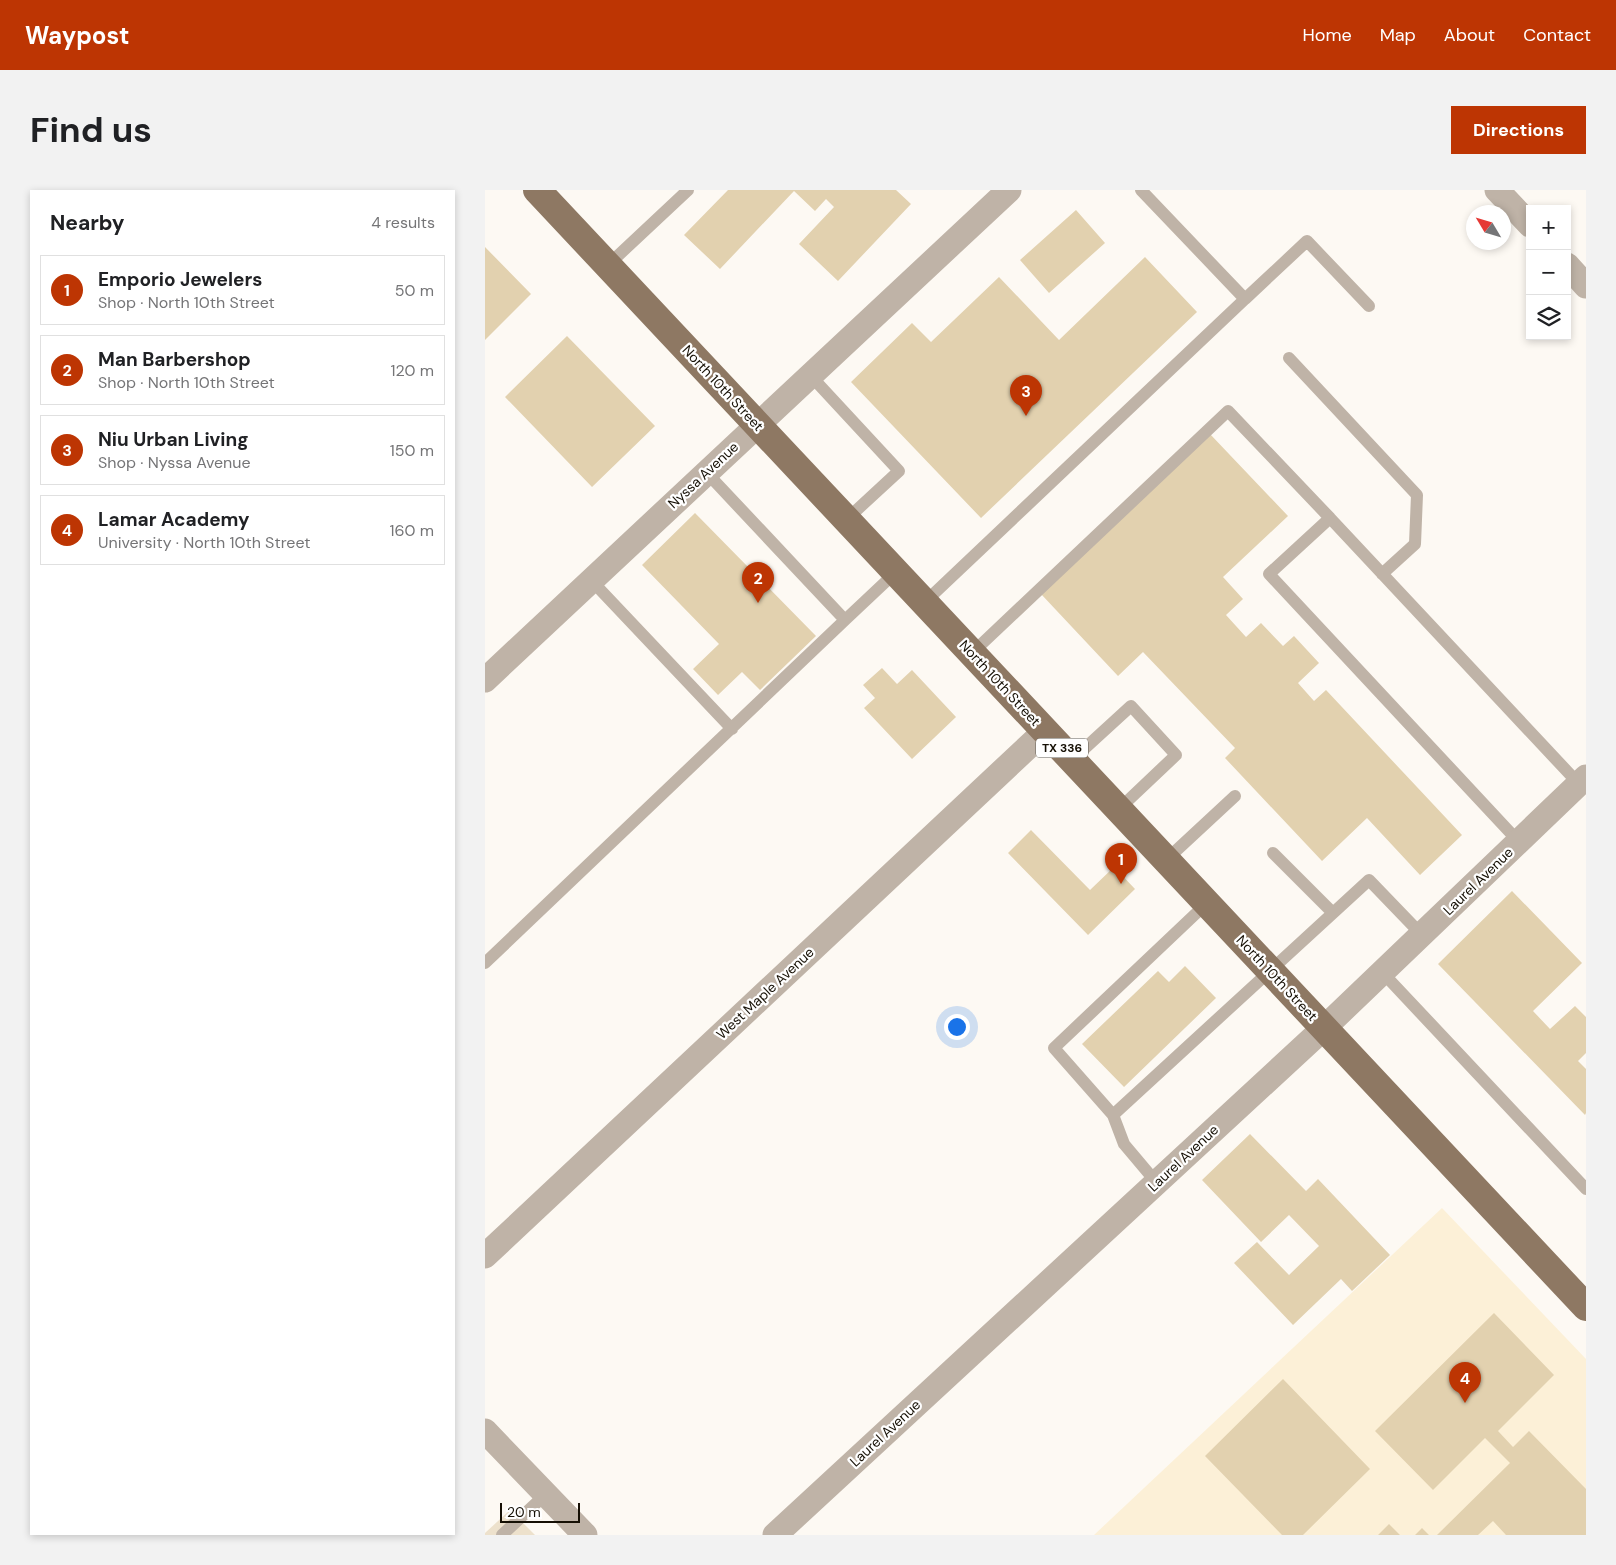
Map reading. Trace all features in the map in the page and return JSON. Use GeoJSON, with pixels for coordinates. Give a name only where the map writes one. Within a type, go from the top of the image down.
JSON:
{"type":"FeatureCollection","features":[{"type":"Feature","properties":{"kind":"main road","name":"North 10th Street"},"geometry":{"type":"LineString","coordinates":[[537,190],[1586,1307]]}},
{"type":"Feature","properties":{"kind":"street","name":"Nyssa Avenue"},"geometry":{"type":"LineString","coordinates":[[485,680],[1009,190]]}},
{"type":"Feature","properties":{"kind":"street"},"geometry":{"type":"LineString","coordinates":[[1497,190],[1526,221]]}},
{"type":"Feature","properties":{"kind":"street"},"geometry":{"type":"LineString","coordinates":[[1571,270],[1586,286]]}},
{"type":"Feature","properties":{"kind":"street","name":"West Maple Avenue"},"geometry":{"type":"LineString","coordinates":[[485,1256],[1045,731]]}},
{"type":"Feature","properties":{"kind":"street","name":"Laurel Avenue"},"geometry":{"type":"LineString","coordinates":[[775,1535],[1324,1028],[1583,780]]}},
{"type":"Feature","properties":{"kind":"street"},"geometry":{"type":"LineString","coordinates":[[485,1430],[585,1535]]}},
{"type":"Feature","properties":{"kind":"lane"},"geometry":{"type":"LineString","coordinates":[[608,265],[688,190]]}},
{"type":"Feature","properties":{"kind":"lane"},"geometry":{"type":"LineString","coordinates":[[1141,190],[1245,299]]}},
{"type":"Feature","properties":{"kind":"lane"},"geometry":{"type":"LineString","coordinates":[[925,602],[1307,241],[1369,306]]}},
{"type":"Feature","properties":{"kind":"lane"},"geometry":{"type":"LineString","coordinates":[[1289,358],[1417,495],[1415,544],[1382,574]]}},
{"type":"Feature","properties":{"kind":"lane"},"geometry":{"type":"LineString","coordinates":[[810,375],[899,470],[847,519]]}},
{"type":"Feature","properties":{"kind":"lane"},"geometry":{"type":"LineString","coordinates":[[971,654],[1228,411],[1382,574],[1583,780]]}},
{"type":"Feature","properties":{"kind":"lane"},"geometry":{"type":"LineString","coordinates":[[706,472],[845,620]]}},
{"type":"Feature","properties":{"kind":"lane"},"geometry":{"type":"LineString","coordinates":[[1330,518],[1269,574],[1519,842]]}},
{"type":"Feature","properties":{"kind":"lane"},"geometry":{"type":"LineString","coordinates":[[485,963],[896,572]]}},
{"type":"Feature","properties":{"kind":"lane"},"geometry":{"type":"LineString","coordinates":[[591,580],[732,729]]}},
{"type":"Feature","properties":{"kind":"lane"},"geometry":{"type":"LineString","coordinates":[[1072,760],[1131,706],[1176,755],[1119,809]]}},
{"type":"Feature","properties":{"kind":"lane"},"geometry":{"type":"LineString","coordinates":[[1166,860],[1235,796]]}},
{"type":"Feature","properties":{"kind":"lane"},"geometry":{"type":"LineString","coordinates":[[1273,853],[1333,913]]}},
{"type":"Feature","properties":{"kind":"lane"},"geometry":{"type":"LineString","coordinates":[[1113,1115],[1369,880],[1421,934]]}},
{"type":"Feature","properties":{"kind":"lane"},"geometry":{"type":"LineString","coordinates":[[1157,1182],[1123,1144],[1113,1115],[1054,1048],[1207,903]]}},
{"type":"Feature","properties":{"kind":"lane"},"geometry":{"type":"LineString","coordinates":[[1382,972],[1586,1190]]}},
{"type":"Feature","properties":{"kind":"lane"},"geometry":{"type":"LineString","coordinates":[[502,1535],[546,1494]]}},
{"type":"Feature","properties":{"kind":"shaded area"},"geometry":{"type":"Polygon","coordinates":[[[1442,1208],[1586,1359],[1586,1535],[1094,1535],[1442,1208]]]}},
{"type":"Feature","properties":{"kind":"shaded area"},"geometry":{"type":"Polygon","coordinates":[[[510,1510],[535,1535],[485,1535],[485,1533],[510,1510]]]}},
{"type":"Feature","properties":{"kind":"building"},"geometry":{"type":"Polygon","coordinates":[[[728,190],[896,190],[911,204],[838,281],[799,244],[834,207],[826,199],[815,211],[794,191],[720,269],[684,235],[728,190]]]}},
{"type":"Feature","properties":{"kind":"building"},"geometry":{"type":"Polygon","coordinates":[[[1076,210],[1105,243],[1049,293],[1020,260],[1076,210]]]}},
{"type":"Feature","properties":{"kind":"building"},"geometry":{"type":"Polygon","coordinates":[[[485,247],[531,294],[485,340],[485,247]]]}},
{"type":"Feature","properties":{"kind":"building"},"geometry":{"type":"Polygon","coordinates":[[[1145,257],[1197,312],[981,518],[851,382],[912,323],[931,342],[999,277],[1059,340],[1145,257]]]}},
{"type":"Feature","properties":{"kind":"building"},"geometry":{"type":"Polygon","coordinates":[[[567,336],[655,426],[592,487],[505,397],[567,336]]]}},
{"type":"Feature","properties":{"kind":"building"},"geometry":{"type":"Polygon","coordinates":[[[1210,434],[1288,516],[1223,577],[1243,599],[1226,615],[1246,637],[1261,623],[1283,646],[1294,636],[1319,663],[1298,683],[1314,701],[1326,690],[1462,835],[1420,875],[1367,818],[1322,861],[1225,758],[1235,748],[1143,652],[1118,676],[1041,594],[1210,434]]]}},
{"type":"Feature","properties":{"kind":"building"},"geometry":{"type":"Polygon","coordinates":[[[695,513],[816,636],[760,690],[742,672],[718,695],[693,669],[719,644],[642,565],[695,513]]]}},
{"type":"Feature","properties":{"kind":"building"},"geometry":{"type":"Polygon","coordinates":[[[882,668],[897,684],[912,670],[956,717],[912,759],[864,708],[875,698],[863,685],[882,668]]]}},
{"type":"Feature","properties":{"kind":"building"},"geometry":{"type":"Polygon","coordinates":[[[1031,830],[1090,890],[1114,867],[1135,889],[1088,935],[1008,853],[1031,830]]]}},
{"type":"Feature","properties":{"kind":"building"},"geometry":{"type":"Polygon","coordinates":[[[1512,891],[1582,963],[1533,1011],[1550,1029],[1575,1006],[1586,1017],[1586,1053],[1578,1061],[1586,1069],[1585,1115],[1438,964],[1512,891]]]}},
{"type":"Feature","properties":{"kind":"building"},"geometry":{"type":"Polygon","coordinates":[[[1185,966],[1216,998],[1124,1087],[1082,1044],[1158,971],[1169,982],[1185,966]]]}},
{"type":"Feature","properties":{"kind":"building"},"geometry":{"type":"Polygon","coordinates":[[[1250,1134],[1306,1191],[1318,1179],[1390,1255],[1352,1291],[1341,1279],[1293,1325],[1234,1263],[1257,1242],[1289,1275],[1319,1246],[1289,1215],[1261,1242],[1202,1180],[1250,1134]]]}},
{"type":"Feature","properties":{"kind":"building"},"geometry":{"type":"Polygon","coordinates":[[[1494,1313],[1554,1375],[1498,1431],[1513,1447],[1529,1431],[1586,1489],[1586,1535],[1506,1535],[1493,1521],[1478,1535],[1437,1535],[1510,1463],[1485,1438],[1433,1490],[1375,1431],[1494,1313]]]}},
{"type":"Feature","properties":{"kind":"building"},"geometry":{"type":"Polygon","coordinates":[[[1283,1379],[1370,1469],[1303,1535],[1282,1535],[1205,1456],[1283,1379]]]}},
{"type":"Feature","properties":{"kind":"building"},"geometry":{"type":"Polygon","coordinates":[[[1389,1524],[1400,1535],[1378,1535],[1389,1524]]]}},
{"type":"Feature","properties":{"kind":"building"},"geometry":{"type":"Polygon","coordinates":[[[1422,1528],[1429,1535],[1415,1535],[1422,1528]]]}},
{"type":"Feature","properties":{"kind":"place","name":"Niu Urban Living"},"geometry":{"type":"Point","coordinates":[1026,416]}},
{"type":"Feature","properties":{"kind":"place","name":"Man Barbershop"},"geometry":{"type":"Point","coordinates":[758,603]}},
{"type":"Feature","properties":{"kind":"place","name":"Emporio Jewelers"},"geometry":{"type":"Point","coordinates":[1121,884]}},
{"type":"Feature","properties":{"kind":"place","name":"Lamar Academy"},"geometry":{"type":"Point","coordinates":[1465,1403]}}]}
